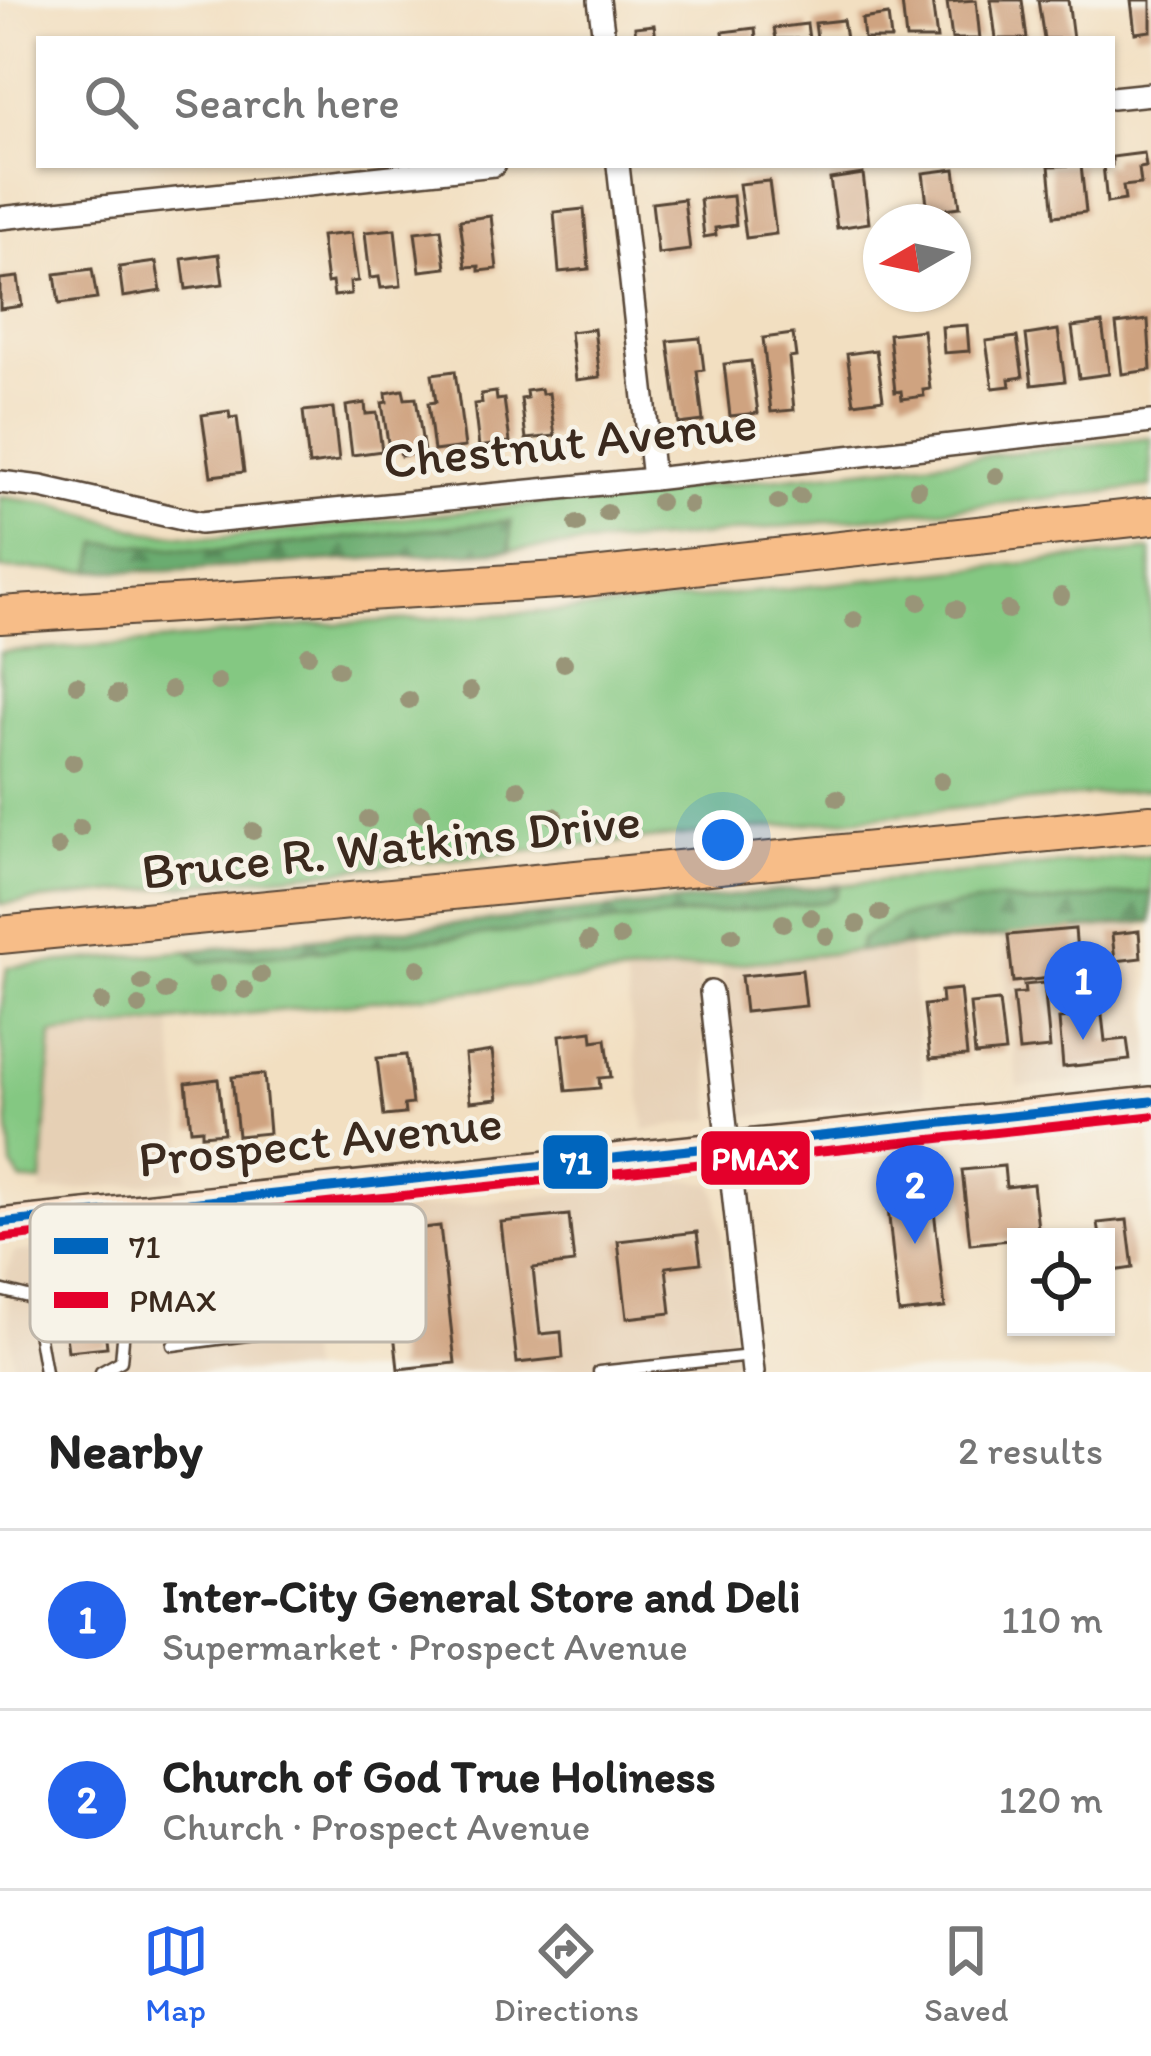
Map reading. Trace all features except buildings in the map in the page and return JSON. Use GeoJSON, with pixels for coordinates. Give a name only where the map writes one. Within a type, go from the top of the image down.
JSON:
{"type":"FeatureCollection","features":[{"type":"Feature","properties":{"kind":"highway"},"geometry":{"type":"LineString","coordinates":[[0,615],[574,579],[1151,516]]}},
{"type":"Feature","properties":{"kind":"highway","name":"Bruce R. Watkins Drive"},"geometry":{"type":"LineString","coordinates":[[0,935],[1151,823]]}},
{"type":"Feature","properties":{"kind":"main road","name":"Prospect Avenue"},"geometry":{"type":"LineString","coordinates":[[175,1204],[1151,1101]]}},
{"type":"Feature","properties":{"kind":"main road","name":"Prospect Avenue"},"geometry":{"type":"LineString","coordinates":[[0,1222],[30,1219]]}},
{"type":"Feature","properties":{"kind":"street"},"geometry":{"type":"LineString","coordinates":[[599,0],[604,36]]}},
{"type":"Feature","properties":{"kind":"street"},"geometry":{"type":"LineString","coordinates":[[1115,98],[1151,94]]}},
{"type":"Feature","properties":{"kind":"street"},"geometry":{"type":"LineString","coordinates":[[0,218],[466,168]]}},
{"type":"Feature","properties":{"kind":"street"},"geometry":{"type":"LineString","coordinates":[[618,168],[653,479]]}},
{"type":"Feature","properties":{"kind":"street","name":"Chestnut Avenue"},"geometry":{"type":"LineString","coordinates":[[0,482],[200,523],[653,479],[1151,422]]}},
{"type":"Feature","properties":{"kind":"street"},"geometry":{"type":"LineString","coordinates":[[711,992],[752,1364]]}},
{"type":"Feature","properties":{"kind":"lane"},"geometry":{"type":"LineString","coordinates":[[0,1290],[30,1298]]}},
{"type":"Feature","properties":{"kind":"lane"},"geometry":{"type":"LineString","coordinates":[[40,1342],[45,1372]]}},
{"type":"Feature","properties":{"kind":"lane"},"geometry":{"type":"LineString","coordinates":[[101,1372],[122,1361],[123,1342]]}},
{"type":"Feature","properties":{"kind":"lane"},"geometry":{"type":"LineString","coordinates":[[173,1345],[194,1342]]}},
{"type":"Feature","properties":{"kind":"lane"},"geometry":{"type":"LineString","coordinates":[[599,1372],[752,1364]]}},
{"type":"Feature","properties":{"kind":"shaded area"},"geometry":{"type":"Polygon","coordinates":[[[1141,923],[1151,1075],[1018,1087],[1001,938],[1141,923]]]}},
{"type":"Feature","properties":{"kind":"shaded area"},"geometry":{"type":"Polygon","coordinates":[[[909,946],[925,1096],[748,1117],[737,1112],[720,965],[909,946]]]}},
{"type":"Feature","properties":{"kind":"shaded area"},"geometry":{"type":"Polygon","coordinates":[[[699,966],[713,1119],[645,1130],[625,974],[699,966]]]}},
{"type":"Feature","properties":{"kind":"shaded area"},"geometry":{"type":"Polygon","coordinates":[[[171,1023],[188,1179],[41,1193],[52,1034],[171,1023]]]}},
{"type":"Feature","properties":{"kind":"shaded area"},"geometry":{"type":"Polygon","coordinates":[[[694,1180],[712,1184],[737,1363],[653,1372],[394,1372],[391,1342],[426,1342],[426,1208],[694,1180]]]}},
{"type":"Feature","properties":{"kind":"shaded area"},"geometry":{"type":"Polygon","coordinates":[[[30,1250],[30,1342],[306,1342],[309,1372],[13,1372],[6,1275],[14,1252],[30,1250]]]}},
{"type":"Feature","properties":{"kind":"green space"},"geometry":{"type":"Polygon","coordinates":[[[1151,438],[1151,487],[669,539],[510,550],[510,521],[220,551],[99,543],[92,571],[0,569],[0,497],[52,504],[146,532],[217,538],[1151,438]]]}},
{"type":"Feature","properties":{"kind":"green space"},"geometry":{"type":"Polygon","coordinates":[[[511,521],[510,550],[166,571],[92,571],[98,543],[220,551],[511,521]]]}},
{"type":"Feature","properties":{"kind":"green space"},"geometry":{"type":"Polygon","coordinates":[[[1151,550],[1151,789],[0,904],[0,652],[313,625],[595,609],[1151,550]]]}},
{"type":"Feature","properties":{"kind":"green space"},"geometry":{"type":"Polygon","coordinates":[[[1151,855],[1151,892],[1030,904],[1000,899],[862,939],[858,951],[52,1034],[42,1182],[22,1181],[12,1166],[0,1019],[7,967],[188,951],[201,962],[825,902],[835,897],[840,885],[1151,855]]]}},
{"type":"Feature","properties":{"kind":"green space"},"geometry":{"type":"Polygon","coordinates":[[[840,885],[835,897],[825,902],[201,962],[188,951],[840,885]]]}},
{"type":"Feature","properties":{"kind":"green space"},"geometry":{"type":"Polygon","coordinates":[[[1151,892],[1151,922],[858,951],[862,939],[899,917],[1000,899],[1030,904],[1151,892]]]}},
{"type":"Feature","properties":{"kind":"transit line","name":"71"},"geometry":{"type":"LineString","coordinates":[[179,1204],[1151,1101]]}},
{"type":"Feature","properties":{"kind":"transit line","name":"PMAX"},"geometry":{"type":"LineString","coordinates":[[322,1204],[1151,1116]]}},
{"type":"Feature","properties":{"kind":"transit line","name":"71"},"geometry":{"type":"LineString","coordinates":[[0,1223],[30,1220]]}},
{"type":"Feature","properties":{"kind":"transit line","name":"PMAX"},"geometry":{"type":"LineString","coordinates":[[2,1238],[30,1235]]}},
{"type":"Feature","properties":{"kind":"place","name":"Inter-City General Store and Deli"},"geometry":{"type":"Point","coordinates":[1083,1040]}},
{"type":"Feature","properties":{"kind":"place","name":"Church of God True Holiness"},"geometry":{"type":"Point","coordinates":[915,1244]}}]}
